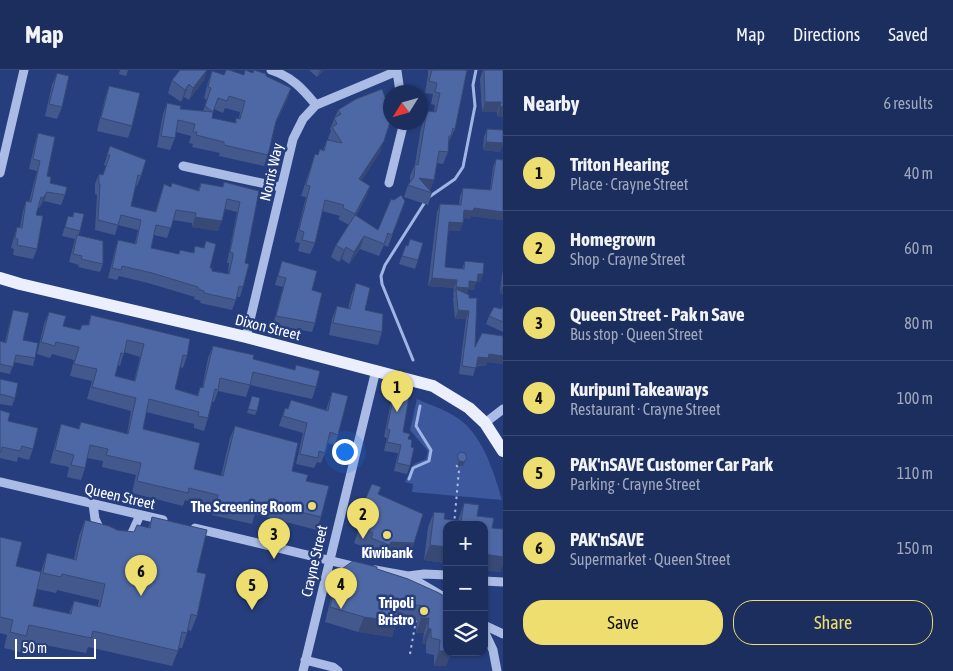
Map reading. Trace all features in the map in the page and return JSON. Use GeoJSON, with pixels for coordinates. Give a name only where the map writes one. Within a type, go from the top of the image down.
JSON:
{"type":"FeatureCollection","features":[{"type":"Feature","properties":{"kind":"main road","name":"Dixon Street"},"geometry":{"type":"LineString","coordinates":[[0,278],[376,370],[444,391],[469,408],[484,423],[503,450]]}},
{"type":"Feature","properties":{"kind":"street"},"geometry":{"type":"LineString","coordinates":[[0,172],[24,70]]}},
{"type":"Feature","properties":{"kind":"street"},"geometry":{"type":"LineString","coordinates":[[271,70],[288,76],[303,89],[316,106]]}},
{"type":"Feature","properties":{"kind":"street","name":"Norris Way"},"geometry":{"type":"LineString","coordinates":[[246,337],[292,140],[303,119],[316,106],[397,71],[399,85]]}},
{"type":"Feature","properties":{"kind":"street"},"geometry":{"type":"LineString","coordinates":[[390,183],[402,130]]}},
{"type":"Feature","properties":{"kind":"street"},"geometry":{"type":"LineString","coordinates":[[183,166],[280,187]]}},
{"type":"Feature","properties":{"kind":"street","name":"Crayne Street"},"geometry":{"type":"LineString","coordinates":[[303,671],[328,560],[376,370]]}},
{"type":"Feature","properties":{"kind":"street"},"geometry":{"type":"LineString","coordinates":[[484,423],[503,409]]}},
{"type":"Feature","properties":{"kind":"street","name":"Queen Street"},"geometry":{"type":"LineString","coordinates":[[0,482],[328,560],[408,576],[443,596]]}},
{"type":"Feature","properties":{"kind":"street"},"geometry":{"type":"LineString","coordinates":[[93,504],[97,525],[111,539],[123,539],[132,533],[140,515]]}},
{"type":"Feature","properties":{"kind":"street","name":"Queen Street"},"geometry":{"type":"LineString","coordinates":[[408,576],[443,575]]}},
{"type":"Feature","properties":{"kind":"street"},"geometry":{"type":"LineString","coordinates":[[488,580],[503,582]]}},
{"type":"Feature","properties":{"kind":"street"},"geometry":{"type":"LineString","coordinates":[[488,627],[503,634]]}},
{"type":"Feature","properties":{"kind":"street"},"geometry":{"type":"LineString","coordinates":[[488,639],[493,650],[496,671]]}},
{"type":"Feature","properties":{"kind":"street"},"geometry":{"type":"LineString","coordinates":[[305,660],[333,667],[338,671]]}},
{"type":"Feature","properties":{"kind":"path"},"geometry":{"type":"LineString","coordinates":[[455,462],[459,470],[455,521]]}},
{"type":"Feature","properties":{"kind":"path"},"geometry":{"type":"LineString","coordinates":[[410,654],[416,619]]}},
{"type":"Feature","properties":{"kind":"shaded area"},"geometry":{"type":"Polygon","coordinates":[[[417,399],[456,417],[473,433],[486,454],[502,500],[412,492],[413,484],[405,482],[414,464],[426,459],[428,451],[410,430],[417,399]]]}},
{"type":"Feature","properties":{"kind":"building"},"geometry":{"type":"Polygon","coordinates":[[[180,70],[207,70],[193,88],[189,84],[185,90],[172,80],[180,70]]]}},
{"type":"Feature","properties":{"kind":"building"},"geometry":{"type":"Polygon","coordinates":[[[226,70],[229,70],[244,75],[245,70],[253,73],[254,70],[266,74],[266,76],[291,88],[276,121],[268,155],[224,145],[224,142],[196,135],[197,132],[193,132],[195,124],[178,120],[175,138],[161,136],[167,103],[181,106],[180,109],[213,112],[205,106],[211,88],[208,87],[212,71],[224,75],[226,70]],[[229,96],[227,101],[218,98],[212,118],[236,123],[236,118],[240,119],[245,101],[229,96]]]}},
{"type":"Feature","properties":{"kind":"building"},"geometry":{"type":"Polygon","coordinates":[[[432,70],[467,70],[455,129],[453,128],[451,136],[449,136],[448,152],[439,151],[434,180],[419,178],[432,193],[408,185],[414,177],[415,164],[418,165],[424,130],[428,130],[428,111],[436,112],[440,93],[435,92],[437,83],[429,81],[432,70]]]}},
{"type":"Feature","properties":{"kind":"building"},"geometry":{"type":"Polygon","coordinates":[[[484,70],[503,70],[503,107],[500,106],[501,102],[485,102],[484,70]]]}},
{"type":"Feature","properties":{"kind":"building"},"geometry":{"type":"Polygon","coordinates":[[[57,73],[69,76],[62,107],[49,104],[57,73]]]}},
{"type":"Feature","properties":{"kind":"building"},"geometry":{"type":"Polygon","coordinates":[[[109,86],[140,93],[132,126],[101,118],[109,86]]]}},
{"type":"Feature","properties":{"kind":"building"},"geometry":{"type":"Polygon","coordinates":[[[382,89],[383,92],[383,130],[387,130],[384,141],[359,179],[370,186],[355,214],[343,208],[344,205],[325,200],[315,243],[302,240],[304,232],[299,230],[310,186],[306,185],[315,154],[318,155],[320,149],[324,151],[327,140],[342,143],[332,127],[337,124],[334,118],[341,114],[338,110],[356,99],[382,89]]]}},
{"type":"Feature","properties":{"kind":"building"},"geometry":{"type":"Polygon","coordinates":[[[487,129],[503,130],[503,143],[486,142],[487,129]]]}},
{"type":"Feature","properties":{"kind":"building"},"geometry":{"type":"Polygon","coordinates":[[[38,133],[55,137],[47,176],[51,177],[50,183],[67,187],[65,195],[47,192],[43,198],[41,197],[36,215],[43,216],[37,249],[17,245],[18,239],[15,238],[17,227],[22,228],[26,201],[31,202],[40,161],[33,159],[38,133]]]}},
{"type":"Feature","properties":{"kind":"building"},"geometry":{"type":"Polygon","coordinates":[[[110,146],[146,160],[141,176],[138,175],[131,206],[156,212],[164,184],[171,187],[172,183],[199,191],[201,183],[223,187],[224,182],[259,191],[245,263],[249,264],[243,287],[239,286],[236,300],[204,293],[198,287],[152,273],[122,266],[121,270],[112,268],[118,240],[136,244],[141,220],[121,215],[118,225],[98,220],[99,174],[103,175],[110,155],[107,155],[110,146]],[[227,199],[222,221],[195,217],[196,213],[176,210],[171,228],[156,225],[151,248],[179,254],[180,250],[194,253],[195,246],[204,248],[206,241],[216,244],[210,268],[212,268],[212,271],[229,274],[233,256],[233,253],[230,252],[240,202],[227,199]]]}},
{"type":"Feature","properties":{"kind":"building"},"geometry":{"type":"Polygon","coordinates":[[[496,159],[503,160],[503,212],[474,208],[473,211],[464,210],[463,223],[449,222],[445,267],[464,269],[465,261],[484,263],[483,274],[478,274],[477,282],[469,281],[469,288],[456,287],[457,280],[432,278],[440,204],[461,205],[463,188],[491,190],[496,159]]]}},
{"type":"Feature","properties":{"kind":"building"},"geometry":{"type":"Polygon","coordinates":[[[401,195],[405,201],[392,235],[388,233],[384,244],[364,236],[354,252],[346,247],[344,250],[336,245],[355,215],[378,230],[391,199],[394,200],[401,195]]]}},
{"type":"Feature","properties":{"kind":"building"},"geometry":{"type":"Polygon","coordinates":[[[74,212],[84,214],[80,231],[65,227],[68,216],[73,217],[74,212]]]}},
{"type":"Feature","properties":{"kind":"building"},"geometry":{"type":"Polygon","coordinates":[[[77,235],[103,241],[103,264],[81,259],[82,256],[73,254],[77,235]]]}},
{"type":"Feature","properties":{"kind":"building"},"geometry":{"type":"Polygon","coordinates":[[[410,239],[423,243],[418,260],[402,256],[410,239]]]}},
{"type":"Feature","properties":{"kind":"building"},"geometry":{"type":"Polygon","coordinates":[[[282,261],[317,271],[312,290],[322,293],[315,323],[276,316],[286,278],[278,276],[282,261]]]}},
{"type":"Feature","properties":{"kind":"building"},"geometry":{"type":"Polygon","coordinates":[[[356,283],[370,288],[365,310],[383,314],[382,332],[333,323],[337,306],[350,309],[356,283]]]}},
{"type":"Feature","properties":{"kind":"building"},"geometry":{"type":"Polygon","coordinates":[[[456,289],[469,295],[469,298],[477,298],[475,347],[482,333],[503,336],[503,356],[489,354],[488,358],[478,357],[476,368],[462,366],[469,311],[458,310],[456,289]]]}},
{"type":"Feature","properties":{"kind":"building"},"geometry":{"type":"Polygon","coordinates":[[[503,306],[503,322],[489,316],[494,307],[501,309],[503,306]]]}},
{"type":"Feature","properties":{"kind":"building"},"geometry":{"type":"Polygon","coordinates":[[[13,310],[29,313],[23,340],[38,343],[35,358],[16,355],[13,367],[0,364],[0,341],[6,343],[13,310]]]}},
{"type":"Feature","properties":{"kind":"building"},"geometry":{"type":"Polygon","coordinates":[[[49,312],[66,316],[63,326],[80,330],[82,325],[89,325],[91,315],[190,339],[187,356],[183,355],[175,389],[198,396],[200,387],[203,388],[213,346],[254,355],[253,359],[295,370],[296,365],[320,371],[316,387],[253,372],[250,385],[220,378],[218,390],[215,389],[208,418],[198,416],[199,412],[149,399],[143,429],[200,443],[194,469],[223,476],[235,426],[298,443],[292,471],[308,475],[306,481],[329,486],[321,517],[259,502],[256,512],[217,502],[218,495],[189,488],[188,493],[137,481],[141,463],[106,455],[108,449],[90,445],[85,468],[71,465],[74,455],[55,450],[61,424],[79,429],[81,422],[128,434],[136,398],[92,387],[97,369],[74,364],[79,347],[56,342],[55,346],[41,342],[49,312]],[[127,340],[124,354],[121,353],[115,376],[135,381],[144,344],[127,340]]]}},
{"type":"Feature","properties":{"kind":"building"},"geometry":{"type":"Polygon","coordinates":[[[0,379],[18,383],[15,398],[0,394],[0,379]]]}},
{"type":"Feature","properties":{"kind":"building"},"geometry":{"type":"Polygon","coordinates":[[[332,392],[348,396],[338,435],[330,432],[325,453],[319,451],[318,458],[300,454],[307,423],[283,416],[285,408],[288,409],[291,400],[328,411],[332,392]]]}},
{"type":"Feature","properties":{"kind":"building"},"geometry":{"type":"Polygon","coordinates":[[[394,394],[409,397],[403,432],[410,434],[408,439],[412,440],[411,447],[414,448],[410,466],[397,463],[401,445],[387,442],[390,430],[387,429],[394,394]]]}},
{"type":"Feature","properties":{"kind":"building"},"geometry":{"type":"Polygon","coordinates":[[[252,396],[260,398],[257,411],[248,409],[252,396]]]}},
{"type":"Feature","properties":{"kind":"building"},"geometry":{"type":"Polygon","coordinates":[[[0,410],[10,413],[8,421],[38,428],[33,449],[22,446],[20,451],[2,447],[0,452],[0,410]]]}},
{"type":"Feature","properties":{"kind":"building"},"geometry":{"type":"Polygon","coordinates":[[[460,452],[465,453],[467,458],[464,462],[459,461],[457,456],[460,452]]]}},
{"type":"Feature","properties":{"kind":"building"},"geometry":{"type":"Polygon","coordinates":[[[372,484],[381,487],[378,494],[423,514],[414,543],[391,542],[389,545],[371,538],[373,533],[359,528],[366,512],[361,509],[372,484]]]}},
{"type":"Feature","properties":{"kind":"building"},"geometry":{"type":"Polygon","coordinates":[[[464,503],[479,505],[477,516],[494,518],[492,528],[503,529],[503,557],[488,555],[488,521],[461,521],[464,503]]]}},
{"type":"Feature","properties":{"kind":"building"},"geometry":{"type":"Polygon","coordinates":[[[434,512],[445,513],[444,519],[461,521],[443,521],[443,547],[430,545],[434,512]]]}},
{"type":"Feature","properties":{"kind":"building"},"geometry":{"type":"Polygon","coordinates":[[[152,517],[207,530],[197,572],[206,574],[197,616],[191,614],[187,633],[182,632],[178,651],[93,631],[91,638],[29,625],[26,636],[10,632],[13,620],[0,617],[0,537],[22,542],[16,566],[41,572],[33,606],[71,614],[74,601],[100,607],[105,584],[62,574],[61,577],[43,573],[47,553],[76,560],[85,520],[117,530],[134,532],[137,525],[150,528],[152,517]]]}},
{"type":"Feature","properties":{"kind":"building"},"geometry":{"type":"Polygon","coordinates":[[[353,561],[377,567],[377,569],[408,579],[443,596],[443,651],[439,651],[440,640],[431,638],[431,629],[428,628],[429,618],[421,618],[423,606],[399,602],[397,622],[364,617],[330,607],[339,571],[353,561]]]}},
{"type":"Feature","properties":{"kind":"waterway"},"geometry":{"type":"LineString","coordinates":[[429,197],[455,179],[463,167],[475,106],[473,85],[476,70]]}},
{"type":"Feature","properties":{"kind":"waterway"},"geometry":{"type":"LineString","coordinates":[[413,360],[382,284],[381,276],[385,265],[425,202]]}},
{"type":"Feature","properties":{"kind":"waterway"},"geometry":{"type":"LineString","coordinates":[[409,479],[413,468],[429,461],[431,450],[416,426],[420,406]]}},
{"type":"Feature","properties":{"kind":"place","name":"Triton Hearing"},"geometry":{"type":"Point","coordinates":[397,412]}},
{"type":"Feature","properties":{"kind":"place","name":"The Screening Room"},"geometry":{"type":"Point","coordinates":[312,506]}},
{"type":"Feature","properties":{"kind":"place","name":"Kiwibank"},"geometry":{"type":"Point","coordinates":[387,535]}},
{"type":"Feature","properties":{"kind":"place","name":"Homegrown"},"geometry":{"type":"Point","coordinates":[363,539]}},
{"type":"Feature","properties":{"kind":"place","name":"Queen Street - Pak n Save"},"geometry":{"type":"Point","coordinates":[274,559]}},
{"type":"Feature","properties":{"kind":"place","name":"PAK'nSAVE"},"geometry":{"type":"Point","coordinates":[141,596]}},
{"type":"Feature","properties":{"kind":"place","name":"Kuripuni Takeaways"},"geometry":{"type":"Point","coordinates":[341,609]}},
{"type":"Feature","properties":{"kind":"place","name":"PAK'nSAVE Customer Car Park"},"geometry":{"type":"Point","coordinates":[252,610]}},
{"type":"Feature","properties":{"kind":"place","name":"Tripoli Bristro"},"geometry":{"type":"Point","coordinates":[424,611]}}]}
